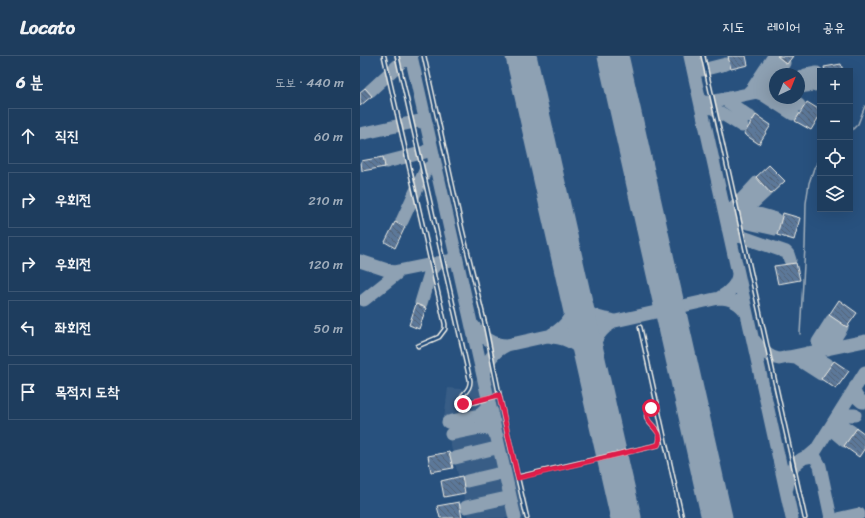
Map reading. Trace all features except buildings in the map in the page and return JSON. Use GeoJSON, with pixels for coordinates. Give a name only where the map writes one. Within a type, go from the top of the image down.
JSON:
{"type":"FeatureCollection","features":[{"type":"Feature","properties":{"kind":"lane"},"geometry":{"type":"LineString","coordinates":[[384,56],[445,324],[445,329],[439,336],[418,346]]}},
{"type":"Feature","properties":{"kind":"lane"},"geometry":{"type":"LineString","coordinates":[[396,56],[470,380],[469,388],[459,401],[461,404],[467,404],[499,395]]}},
{"type":"Feature","properties":{"kind":"lane"},"geometry":{"type":"LineString","coordinates":[[424,56],[460,221],[485,324],[499,395],[527,518]]}},
{"type":"Feature","properties":{"kind":"lane"},"geometry":{"type":"LineString","coordinates":[[703,56],[805,518]]}},
{"type":"Feature","properties":{"kind":"lane"},"geometry":{"type":"LineString","coordinates":[[640,327],[682,518]]}},
{"type":"Feature","properties":{"kind":"lane"},"geometry":{"type":"LineString","coordinates":[[518,478],[658,445],[660,438],[658,431],[650,424],[647,416],[647,411],[657,402]]}},
{"type":"Feature","properties":{"kind":"shaded area"},"geometry":{"type":"Polygon","coordinates":[[[498,376],[530,518],[469,518],[444,419],[448,388],[471,390],[474,380],[498,376]]]}},
{"type":"Feature","properties":{"kind":"waterway"},"geometry":{"type":"LineString","coordinates":[[853,129],[858,124],[865,106]]}},
{"type":"Feature","properties":{"kind":"waterway"},"geometry":{"type":"LineString","coordinates":[[800,334],[806,203],[809,183],[814,168],[817,164]]}},
{"type":"Feature","properties":{"kind":"taxiway"},"geometry":{"type":"LineString","coordinates":[[370,91],[408,56]]}},
{"type":"Feature","properties":{"kind":"taxiway"},"geometry":{"type":"LineString","coordinates":[[411,56],[515,518]]}},
{"type":"Feature","properties":{"kind":"taxiway"},"geometry":{"type":"LineString","coordinates":[[690,56],[738,273]]}},
{"type":"Feature","properties":{"kind":"taxiway"},"geometry":{"type":"LineString","coordinates":[[747,94],[774,56]]}},
{"type":"Feature","properties":{"kind":"taxiway"},"geometry":{"type":"LineString","coordinates":[[700,57],[697,59],[693,67],[702,70],[726,64]]}},
{"type":"Feature","properties":{"kind":"taxiway"},"geometry":{"type":"LineString","coordinates":[[780,68],[784,63]]}},
{"type":"Feature","properties":{"kind":"taxiway"},"geometry":{"type":"LineString","coordinates":[[805,76],[817,73]]}},
{"type":"Feature","properties":{"kind":"taxiway"},"geometry":{"type":"LineString","coordinates":[[763,91],[769,84]]}},
{"type":"Feature","properties":{"kind":"taxiway"},"geometry":{"type":"LineString","coordinates":[[805,86],[817,84]]}},
{"type":"Feature","properties":{"kind":"taxiway"},"geometry":{"type":"LineString","coordinates":[[701,104],[769,89]]}},
{"type":"Feature","properties":{"kind":"taxiway"},"geometry":{"type":"LineString","coordinates":[[756,92],[762,94],[793,114]]}},
{"type":"Feature","properties":{"kind":"taxiway"},"geometry":{"type":"LineString","coordinates":[[724,99],[750,117]]}},
{"type":"Feature","properties":{"kind":"taxiway"},"geometry":{"type":"LineString","coordinates":[[708,102],[711,107],[742,126]]}},
{"type":"Feature","properties":{"kind":"taxiway"},"geometry":{"type":"LineString","coordinates":[[360,134],[419,121],[427,126]]}},
{"type":"Feature","properties":{"kind":"taxiway"},"geometry":{"type":"LineString","coordinates":[[386,162],[425,152],[431,145]]}},
{"type":"Feature","properties":{"kind":"taxiway"},"geometry":{"type":"LineString","coordinates":[[402,221],[425,171],[430,167],[435,168],[437,171]]}},
{"type":"Feature","properties":{"kind":"taxiway"},"geometry":{"type":"LineString","coordinates":[[724,208],[729,211],[732,210],[758,182]]}},
{"type":"Feature","properties":{"kind":"taxiway"},"geometry":{"type":"LineString","coordinates":[[766,191],[735,220],[728,229],[737,235],[786,252],[790,260]]}},
{"type":"Feature","properties":{"kind":"taxiway"},"geometry":{"type":"LineString","coordinates":[[742,214],[748,211],[776,219]]}},
{"type":"Feature","properties":{"kind":"taxiway"},"geometry":{"type":"LineString","coordinates":[[735,220],[775,229]]}},
{"type":"Feature","properties":{"kind":"taxiway"},"geometry":{"type":"LineString","coordinates":[[360,261],[393,272],[452,260],[455,256],[455,251]]}},
{"type":"Feature","properties":{"kind":"taxiway"},"geometry":{"type":"LineString","coordinates":[[421,303],[431,270],[437,263]]}},
{"type":"Feature","properties":{"kind":"taxiway"},"geometry":{"type":"LineString","coordinates":[[364,300],[399,272]]}},
{"type":"Feature","properties":{"kind":"taxiway"},"geometry":{"type":"LineString","coordinates":[[747,314],[742,307],[735,302],[728,299],[719,298],[732,288],[738,277],[738,273],[792,518]]}},
{"type":"Feature","properties":{"kind":"taxiway"},"geometry":{"type":"LineString","coordinates":[[575,293],[584,309],[593,315],[611,320]]}},
{"type":"Feature","properties":{"kind":"taxiway"},"geometry":{"type":"LineString","coordinates":[[552,334],[558,331],[570,317],[574,306],[575,293]]}},
{"type":"Feature","properties":{"kind":"taxiway"},"geometry":{"type":"LineString","coordinates":[[484,376],[491,357],[498,350],[507,345],[719,298]]}},
{"type":"Feature","properties":{"kind":"taxiway"},"geometry":{"type":"LineString","coordinates":[[818,342],[832,320]]}},
{"type":"Feature","properties":{"kind":"taxiway"},"geometry":{"type":"LineString","coordinates":[[591,363],[592,351],[596,340],[602,331],[612,323]]}},
{"type":"Feature","properties":{"kind":"taxiway"},"geometry":{"type":"LineString","coordinates":[[473,325],[488,340],[497,344],[507,345]]}},
{"type":"Feature","properties":{"kind":"taxiway"},"geometry":{"type":"LineString","coordinates":[[822,336],[821,343],[828,349],[842,327]]}},
{"type":"Feature","properties":{"kind":"taxiway"},"geometry":{"type":"LineString","coordinates":[[552,337],[565,339],[575,345],[591,363]]}},
{"type":"Feature","properties":{"kind":"taxiway"},"geometry":{"type":"LineString","coordinates":[[754,340],[765,352],[779,359],[865,341]]}},
{"type":"Feature","properties":{"kind":"taxiway"},"geometry":{"type":"LineString","coordinates":[[807,353],[827,364]]}},
{"type":"Feature","properties":{"kind":"taxiway"},"geometry":{"type":"LineString","coordinates":[[787,357],[796,358],[821,374]]}},
{"type":"Feature","properties":{"kind":"taxiway"},"geometry":{"type":"LineString","coordinates":[[809,456],[816,450],[865,372]]}},
{"type":"Feature","properties":{"kind":"taxiway"},"geometry":{"type":"LineString","coordinates":[[855,387],[856,396],[862,402],[865,402]]}},
{"type":"Feature","properties":{"kind":"taxiway"},"geometry":{"type":"LineString","coordinates":[[489,402],[487,407],[479,415],[490,418],[494,422]]}},
{"type":"Feature","properties":{"kind":"taxiway"},"geometry":{"type":"LineString","coordinates":[[492,412],[489,421],[480,428],[490,429],[497,436]]}},
{"type":"Feature","properties":{"kind":"taxiway"},"geometry":{"type":"LineString","coordinates":[[448,422],[479,415]]}},
{"type":"Feature","properties":{"kind":"taxiway"},"geometry":{"type":"LineString","coordinates":[[852,432],[838,423],[836,418],[843,415],[855,415]]}},
{"type":"Feature","properties":{"kind":"taxiway"},"geometry":{"type":"LineString","coordinates":[[836,422],[833,423],[832,430],[845,441]]}},
{"type":"Feature","properties":{"kind":"taxiway"},"geometry":{"type":"LineString","coordinates":[[451,434],[480,428]]}},
{"type":"Feature","properties":{"kind":"taxiway"},"geometry":{"type":"LineString","coordinates":[[455,458],[492,449]]}},
{"type":"Feature","properties":{"kind":"taxiway"},"geometry":{"type":"LineString","coordinates":[[787,488],[789,476],[796,464],[806,457],[815,457],[820,466],[831,518]]}},
{"type":"Feature","properties":{"kind":"taxiway"},"geometry":{"type":"LineString","coordinates":[[467,481],[497,474]]}},
{"type":"Feature","properties":{"kind":"taxiway"},"geometry":{"type":"LineString","coordinates":[[466,507],[502,499]]}},
{"type":"Feature","properties":{"kind":"taxiway"},"geometry":{"type":"LineString","coordinates":[[841,518],[859,514]]}},
{"type":"Feature","properties":{"kind":"runway"},"geometry":{"type":"LineString","coordinates":[[521,56],[626,518]]}},
{"type":"Feature","properties":{"kind":"runway"},"geometry":{"type":"LineString","coordinates":[[613,56],[717,518]]}},
{"type":"Feature","properties":{"kind":"route"},"geometry":{"type":"LineString","coordinates":[[463,404],[499,395],[518,478],[658,445],[660,438],[658,431],[650,424],[647,416],[647,411],[651,408]]}}]}
